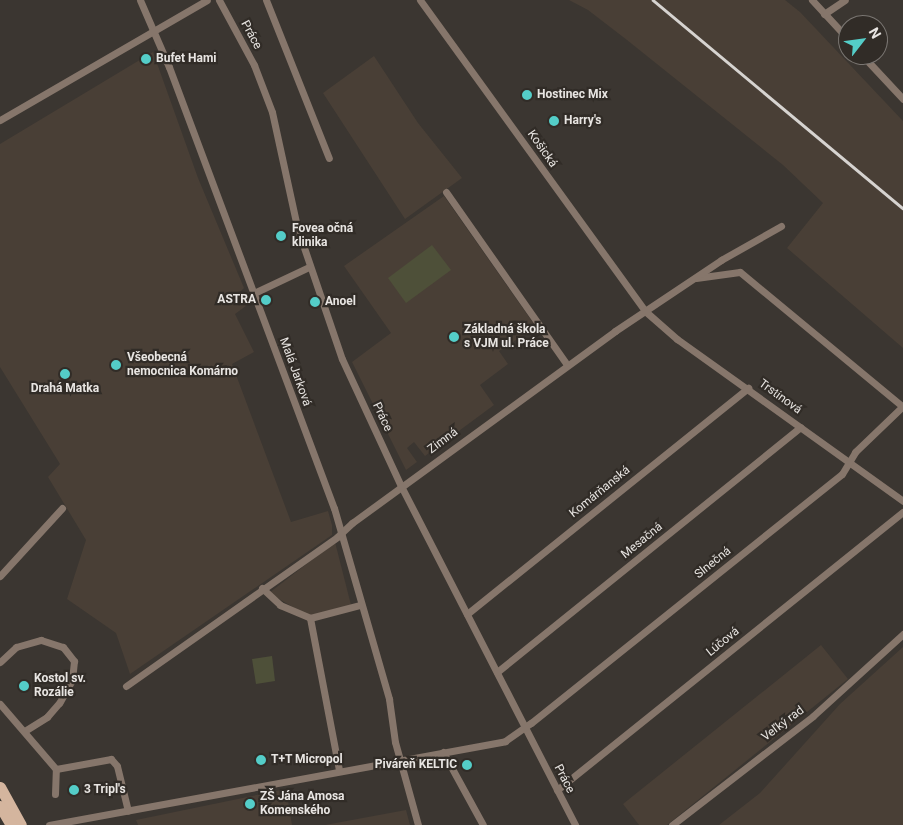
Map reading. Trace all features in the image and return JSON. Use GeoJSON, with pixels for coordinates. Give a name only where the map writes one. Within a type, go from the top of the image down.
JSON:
{"type":"FeatureCollection","features":[{"type":"Feature","properties":{"kind":"main road"},"geometry":{"type":"LineString","coordinates":[[0,787],[21,825]]}},
{"type":"Feature","properties":{"kind":"main road"},"geometry":{"type":"LineString","coordinates":[[0,806],[11,825]]}},
{"type":"Feature","properties":{"kind":"street","name":"Malá Jarková"},"geometry":{"type":"LineString","coordinates":[[140,0],[154,30],[254,293],[341,533],[360,605],[389,699],[400,760],[418,825]]}},
{"type":"Feature","properties":{"kind":"street"},"geometry":{"type":"LineString","coordinates":[[0,120],[207,0]]}},
{"type":"Feature","properties":{"kind":"street","name":"Práce"},"geometry":{"type":"LineString","coordinates":[[219,0],[254,65],[272,112],[309,267],[342,359],[401,486],[575,825]]}},
{"type":"Feature","properties":{"kind":"street"},"geometry":{"type":"LineString","coordinates":[[266,0],[329,158]]}},
{"type":"Feature","properties":{"kind":"street","name":"Košická"},"geometry":{"type":"LineString","coordinates":[[420,0],[644,311]]}},
{"type":"Feature","properties":{"kind":"street"},"geometry":{"type":"LineString","coordinates":[[812,0],[838,29]]}},
{"type":"Feature","properties":{"kind":"street"},"geometry":{"type":"LineString","coordinates":[[824,14],[845,0]]}},
{"type":"Feature","properties":{"kind":"street"},"geometry":{"type":"LineString","coordinates":[[871,65],[903,99]]}},
{"type":"Feature","properties":{"kind":"street"},"geometry":{"type":"LineString","coordinates":[[446,192],[567,365]]}},
{"type":"Feature","properties":{"kind":"street","name":"Zimná"},"geometry":{"type":"LineString","coordinates":[[126,686],[341,533],[401,486],[567,365],[693,279],[781,226]]}},
{"type":"Feature","properties":{"kind":"street"},"geometry":{"type":"LineString","coordinates":[[254,293],[309,267]]}},
{"type":"Feature","properties":{"kind":"street"},"geometry":{"type":"LineString","coordinates":[[693,279],[740,272],[903,406]]}},
{"type":"Feature","properties":{"kind":"street","name":"Trstinová"},"geometry":{"type":"LineString","coordinates":[[644,311],[671,335],[748,388],[903,501]]}},
{"type":"Feature","properties":{"kind":"street","name":"Komárňanská"},"geometry":{"type":"LineString","coordinates":[[467,614],[748,388]]}},
{"type":"Feature","properties":{"kind":"street","name":"Slnečná"},"geometry":{"type":"LineString","coordinates":[[50,825],[339,770],[505,741],[525,728],[842,474],[848,460],[903,406]]}},
{"type":"Feature","properties":{"kind":"street","name":"Mesačná"},"geometry":{"type":"LineString","coordinates":[[497,672],[801,427]]}},
{"type":"Feature","properties":{"kind":"street"},"geometry":{"type":"LineString","coordinates":[[0,576],[62,508]]}},
{"type":"Feature","properties":{"kind":"street","name":"Lúčová"},"geometry":{"type":"LineString","coordinates":[[557,790],[903,512]]}},
{"type":"Feature","properties":{"kind":"street"},"geometry":{"type":"LineString","coordinates":[[262,588],[280,605],[310,618],[360,605]]}},
{"type":"Feature","properties":{"kind":"street"},"geometry":{"type":"LineString","coordinates":[[310,618],[339,770]]}},
{"type":"Feature","properties":{"kind":"street","name":"Veľký rad"},"geometry":{"type":"LineString","coordinates":[[672,825],[812,716],[903,634]]}},
{"type":"Feature","properties":{"kind":"street"},"geometry":{"type":"LineString","coordinates":[[0,662],[16,647],[41,640],[63,647],[74,661],[74,673],[59,703],[47,717],[26,731]]}},
{"type":"Feature","properties":{"kind":"street"},"geometry":{"type":"LineString","coordinates":[[0,704],[26,731],[56,769],[55,794]]}},
{"type":"Feature","properties":{"kind":"street"},"geometry":{"type":"LineString","coordinates":[[443,752],[483,825]]}},
{"type":"Feature","properties":{"kind":"street"},"geometry":{"type":"LineString","coordinates":[[56,769],[111,759],[117,766],[128,811]]}},
{"type":"Feature","properties":{"kind":"shaded area"},"geometry":{"type":"Polygon","coordinates":[[[569,0],[785,0],[800,12],[838,52],[838,65],[850,65],[903,121],[903,348],[787,248],[823,203],[783,165],[588,10],[569,0]]]}},
{"type":"Feature","properties":{"kind":"shaded area","name":"Všeobecná nemocnica Komárno"},"geometry":{"type":"Polygon","coordinates":[[[153,52],[198,178],[244,288],[238,294],[244,303],[250,303],[235,314],[254,352],[232,364],[291,522],[328,511],[332,525],[332,535],[130,674],[116,633],[67,599],[86,540],[48,477],[60,464],[0,367],[0,144],[153,52]]]}},
{"type":"Feature","properties":{"kind":"shaded area"},"geometry":{"type":"Polygon","coordinates":[[[374,56],[418,123],[462,178],[405,219],[323,93],[374,56]]]}},
{"type":"Feature","properties":{"kind":"shaded area","name":"Základná škola s VJM ul. Práce"},"geometry":{"type":"Polygon","coordinates":[[[444,196],[536,327],[499,351],[508,364],[480,385],[494,405],[425,456],[414,442],[407,448],[417,462],[406,470],[352,362],[391,333],[344,266],[444,196]]]}},
{"type":"Feature","properties":{"kind":"shaded area"},"geometry":{"type":"Polygon","coordinates":[[[335,542],[351,605],[308,616],[269,593],[335,542]]]}},
{"type":"Feature","properties":{"kind":"shaded area"},"geometry":{"type":"Polygon","coordinates":[[[821,645],[848,679],[667,825],[639,825],[623,804],[821,645]]]}},
{"type":"Feature","properties":{"kind":"shaded area"},"geometry":{"type":"Polygon","coordinates":[[[903,647],[903,825],[719,825],[760,793],[840,704],[903,647]]]}},
{"type":"Feature","properties":{"kind":"shaded area","name":"ZŠ Jána Amosa Komenského"},"geometry":{"type":"Polygon","coordinates":[[[286,789],[292,825],[138,825],[136,820],[286,789]]]}},
{"type":"Feature","properties":{"kind":"shaded area","name":"ZŠ Jána Amosa Komenského"},"geometry":{"type":"Polygon","coordinates":[[[406,810],[410,825],[325,825],[406,810]]]}},
{"type":"Feature","properties":{"kind":"green space"},"geometry":{"type":"Polygon","coordinates":[[[432,245],[451,270],[406,303],[388,278],[432,245]]]}},
{"type":"Feature","properties":{"kind":"green space"},"geometry":{"type":"Polygon","coordinates":[[[272,656],[275,681],[256,684],[252,659],[272,656]]]}},
{"type":"Feature","properties":{"kind":"railway"},"geometry":{"type":"LineString","coordinates":[[653,0],[903,208]]}},
{"type":"Feature","properties":{"kind":"place","name":"Bufet Hami"},"geometry":{"type":"Point","coordinates":[146,59]}},
{"type":"Feature","properties":{"kind":"place","name":"Hostinec Mix"},"geometry":{"type":"Point","coordinates":[527,95]}},
{"type":"Feature","properties":{"kind":"place","name":"Harry's"},"geometry":{"type":"Point","coordinates":[554,121]}},
{"type":"Feature","properties":{"kind":"place","name":"Fovea očná klinika"},"geometry":{"type":"Point","coordinates":[281,236]}},
{"type":"Feature","properties":{"kind":"place","name":"ASTRA"},"geometry":{"type":"Point","coordinates":[266,300]}},
{"type":"Feature","properties":{"kind":"place","name":"Anoel"},"geometry":{"type":"Point","coordinates":[315,302]}},
{"type":"Feature","properties":{"kind":"place","name":"Základná škola s VJM ul. Práce"},"geometry":{"type":"Point","coordinates":[454,337]}},
{"type":"Feature","properties":{"kind":"place","name":"Všeobecná nemocnica Komárno"},"geometry":{"type":"Point","coordinates":[116,365]}},
{"type":"Feature","properties":{"kind":"place","name":"Drahá Matka"},"geometry":{"type":"Point","coordinates":[65,374]}},
{"type":"Feature","properties":{"kind":"place","name":"Kostol sv. Rozálie"},"geometry":{"type":"Point","coordinates":[24,686]}},
{"type":"Feature","properties":{"kind":"place","name":"T+T Micropol"},"geometry":{"type":"Point","coordinates":[261,760]}},
{"type":"Feature","properties":{"kind":"place","name":"Piváreň KELTIC"},"geometry":{"type":"Point","coordinates":[467,765]}},
{"type":"Feature","properties":{"kind":"place","name":"3 Tripl's"},"geometry":{"type":"Point","coordinates":[74,790]}},
{"type":"Feature","properties":{"kind":"place","name":"ZŠ Jána Amosa Komenského"},"geometry":{"type":"Point","coordinates":[250,804]}}]}
